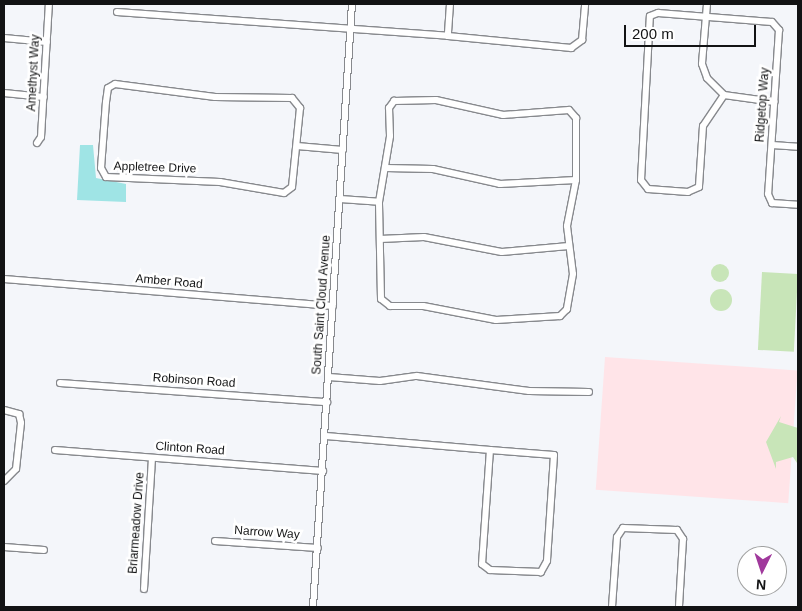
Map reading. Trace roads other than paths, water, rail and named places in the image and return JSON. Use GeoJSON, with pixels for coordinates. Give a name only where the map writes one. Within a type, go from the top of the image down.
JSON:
{"type":"FeatureCollection","features":[{"type":"Feature","properties":{"kind":"street","name":"Amethyst Way"},"geometry":{"type":"LineString","coordinates":[[36,143],[41,137],[49,4]]}},
{"type":"Feature","properties":{"kind":"street","name":"South Saint Cloud Avenue"},"geometry":{"type":"LineString","coordinates":[[313,607],[326,436],[352,4]]}},
{"type":"Feature","properties":{"kind":"street"},"geometry":{"type":"LineString","coordinates":[[448,36],[450,4]]}},
{"type":"Feature","properties":{"kind":"street"},"geometry":{"type":"LineString","coordinates":[[117,12],[350,28],[571,48],[582,40],[585,4]]}},
{"type":"Feature","properties":{"kind":"street"},"geometry":{"type":"LineString","coordinates":[[707,4],[702,64],[707,78],[724,95],[775,102]]}},
{"type":"Feature","properties":{"kind":"street","name":"Ridgetop Way"},"geometry":{"type":"LineString","coordinates":[[724,95],[704,126],[699,187],[688,192],[648,189],[641,180],[650,16],[658,12],[772,22],[779,30],[768,194],[772,203],[798,205]]}},
{"type":"Feature","properties":{"kind":"street"},"geometry":{"type":"LineString","coordinates":[[4,38],[47,42]]}},
{"type":"Feature","properties":{"kind":"street","name":"Appletree Drive"},"geometry":{"type":"LineString","coordinates":[[115,84],[215,97],[292,98],[300,108],[297,146],[293,183],[284,193],[220,182],[106,177],[101,168],[108,88],[115,84]]}},
{"type":"Feature","properties":{"kind":"street"},"geometry":{"type":"LineString","coordinates":[[4,94],[44,96]]}},
{"type":"Feature","properties":{"kind":"street"},"geometry":{"type":"LineString","coordinates":[[394,100],[436,100],[503,115],[569,110],[576,118],[576,180],[567,226],[573,274],[567,309],[560,316],[496,320],[422,306],[390,306],[381,299],[379,202],[386,168],[388,108],[394,100]]}},
{"type":"Feature","properties":{"kind":"street"},"geometry":{"type":"LineString","coordinates":[[772,145],[798,147]]}},
{"type":"Feature","properties":{"kind":"street"},"geometry":{"type":"LineString","coordinates":[[297,146],[343,150]]}},
{"type":"Feature","properties":{"kind":"street"},"geometry":{"type":"LineString","coordinates":[[386,168],[433,169],[500,184],[576,180]]}},
{"type":"Feature","properties":{"kind":"street"},"geometry":{"type":"LineString","coordinates":[[340,199],[379,202]]}},
{"type":"Feature","properties":{"kind":"street"},"geometry":{"type":"LineString","coordinates":[[380,239],[424,238],[502,252],[569,246]]}},
{"type":"Feature","properties":{"kind":"street","name":"Amber Road"},"geometry":{"type":"LineString","coordinates":[[4,280],[333,306]]}},
{"type":"Feature","properties":{"kind":"street"},"geometry":{"type":"LineString","coordinates":[[329,377],[380,380],[417,376],[529,391],[589,392]]}},
{"type":"Feature","properties":{"kind":"street","name":"Robinson Road"},"geometry":{"type":"LineString","coordinates":[[60,382],[327,402]]}},
{"type":"Feature","properties":{"kind":"street"},"geometry":{"type":"LineString","coordinates":[[4,410],[19,414],[21,423],[16,470],[4,481]]}},
{"type":"Feature","properties":{"kind":"street"},"geometry":{"type":"LineString","coordinates":[[326,436],[554,455],[548,561],[541,572],[490,570],[482,564],[490,450]]}},
{"type":"Feature","properties":{"kind":"street","name":"Clinton Road"},"geometry":{"type":"LineString","coordinates":[[55,450],[323,471]]}},
{"type":"Feature","properties":{"kind":"street","name":"Briarmeadow Drive"},"geometry":{"type":"LineString","coordinates":[[144,589],[152,458]]}},
{"type":"Feature","properties":{"kind":"street"},"geometry":{"type":"LineString","coordinates":[[612,607],[617,537],[623,528],[678,530],[683,539],[679,607]]}},
{"type":"Feature","properties":{"kind":"street","name":"Narrow Way"},"geometry":{"type":"LineString","coordinates":[[215,541],[318,548]]}},
{"type":"Feature","properties":{"kind":"street"},"geometry":{"type":"LineString","coordinates":[[4,547],[44,550]]}},
{"type":"Feature","properties":{"kind":"water"},"geometry":{"type":"Polygon","coordinates":[[[80,145],[93,145],[96,178],[126,184],[126,202],[77,200],[80,145]]]}}]}
